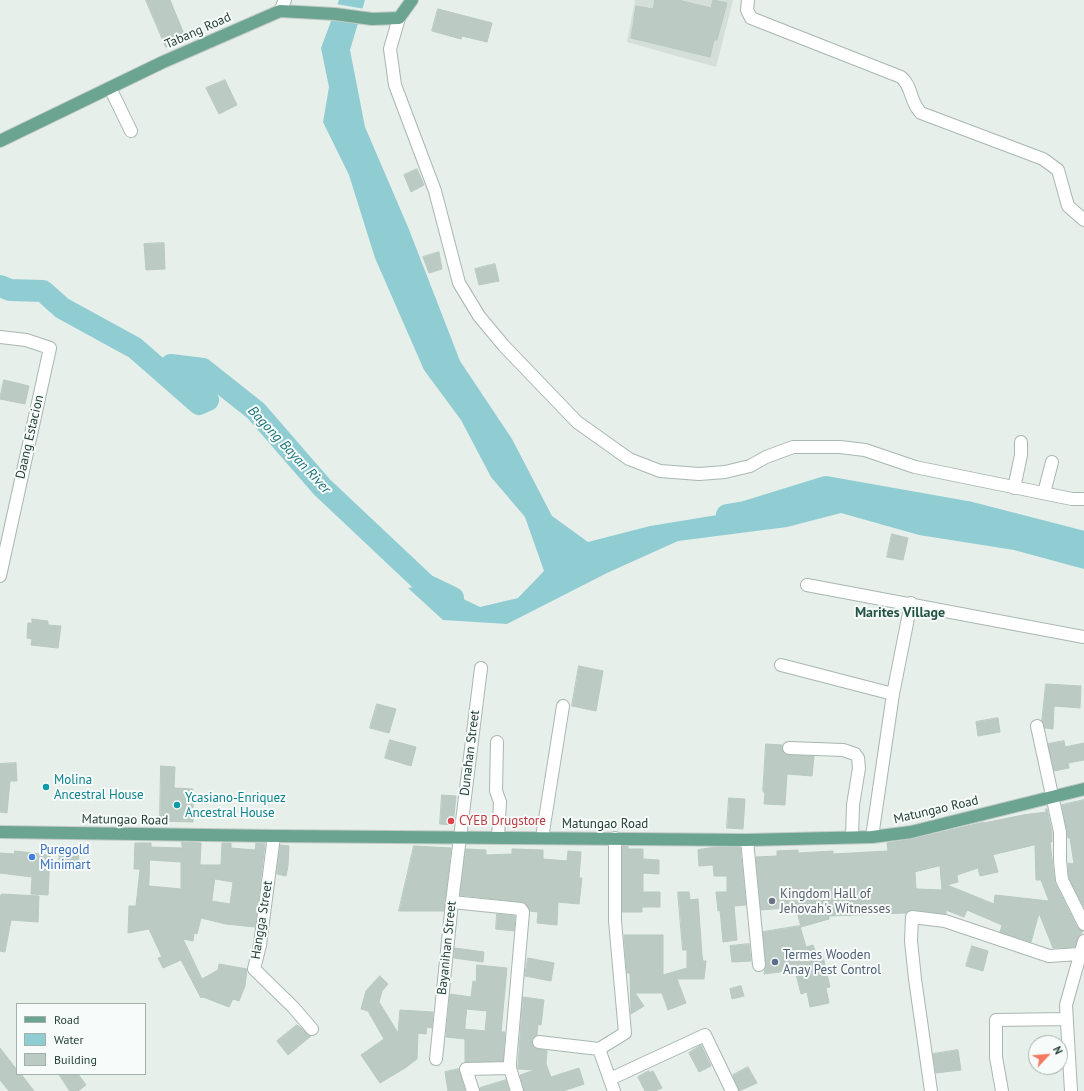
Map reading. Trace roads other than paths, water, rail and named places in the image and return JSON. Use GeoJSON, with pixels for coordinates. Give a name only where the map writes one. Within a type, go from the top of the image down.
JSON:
{"type":"FeatureCollection","features":[{"type":"Feature","properties":{"kind":"main road"},"geometry":{"type":"LineString","coordinates":[[399,18],[412,0]]}},
{"type":"Feature","properties":{"kind":"main road","name":"Tabang Road"},"geometry":{"type":"LineString","coordinates":[[0,141],[283,5],[372,19],[399,18]]}},
{"type":"Feature","properties":{"kind":"main road","name":"Matungao Road"},"geometry":{"type":"LineString","coordinates":[[0,832],[748,840],[872,837],[911,832],[1084,789]]}},
{"type":"Feature","properties":{"kind":"street"},"geometry":{"type":"LineString","coordinates":[[748,0],[747,10],[751,18],[901,77],[907,82],[915,107],[921,113],[1043,159],[1058,170],[1068,206],[1084,220]]}},
{"type":"Feature","properties":{"kind":"street"},"geometry":{"type":"LineString","coordinates":[[399,18],[390,49],[395,85],[435,191],[459,283],[479,316],[504,346],[577,422],[629,459],[660,471],[699,474],[725,472],[750,466],[766,457],[793,447],[840,447],[864,450],[915,467],[1072,499],[1084,499]]}},
{"type":"Feature","properties":{"kind":"street"},"geometry":{"type":"LineString","coordinates":[[110,88],[131,132]]}},
{"type":"Feature","properties":{"kind":"street","name":"Daang Estacion"},"geometry":{"type":"LineString","coordinates":[[0,337],[26,340],[50,348],[5,528],[0,576]]}},
{"type":"Feature","properties":{"kind":"street"},"geometry":{"type":"LineString","coordinates":[[1014,488],[1021,455],[1021,442]]}},
{"type":"Feature","properties":{"kind":"street"},"geometry":{"type":"LineString","coordinates":[[1044,493],[1052,462]]}},
{"type":"Feature","properties":{"kind":"street"},"geometry":{"type":"LineString","coordinates":[[806,585],[911,603],[1084,637]]}},
{"type":"Feature","properties":{"kind":"street"},"geometry":{"type":"LineString","coordinates":[[872,837],[893,694],[911,603]]}},
{"type":"Feature","properties":{"kind":"street"},"geometry":{"type":"LineString","coordinates":[[781,665],[893,694]]}},
{"type":"Feature","properties":{"kind":"street","name":"Dunahan Street"},"geometry":{"type":"LineString","coordinates":[[459,837],[481,668]]}},
{"type":"Feature","properties":{"kind":"street"},"geometry":{"type":"LineString","coordinates":[[542,838],[563,706]]}},
{"type":"Feature","properties":{"kind":"street"},"geometry":{"type":"LineString","coordinates":[[1037,726],[1060,832],[1060,861],[1062,880],[1084,924]]}},
{"type":"Feature","properties":{"kind":"street"},"geometry":{"type":"LineString","coordinates":[[497,742],[496,791],[500,802],[498,837]]}},
{"type":"Feature","properties":{"kind":"street"},"geometry":{"type":"LineString","coordinates":[[789,748],[843,750],[855,754],[858,758],[859,768],[854,805],[852,837]]}},
{"type":"Feature","properties":{"kind":"street","name":"Hangga Street"},"geometry":{"type":"LineString","coordinates":[[274,836],[260,945],[254,969],[293,1007],[312,1029]]}},
{"type":"Feature","properties":{"kind":"street","name":"Bayanihan Street"},"geometry":{"type":"LineString","coordinates":[[436,1060],[459,837]]}},
{"type":"Feature","properties":{"kind":"street"},"geometry":{"type":"LineString","coordinates":[[539,1042],[600,1050],[625,1033],[615,921],[615,838]]}},
{"type":"Feature","properties":{"kind":"street"},"geometry":{"type":"LineString","coordinates":[[748,840],[759,965]]}},
{"type":"Feature","properties":{"kind":"street"},"geometry":{"type":"LineString","coordinates":[[452,902],[521,909],[523,912],[510,1068],[517,1091]]}},
{"type":"Feature","properties":{"kind":"street"},"geometry":{"type":"LineString","coordinates":[[932,1091],[915,979],[911,941],[912,916],[945,921],[1049,956],[1079,954]]}},
{"type":"Feature","properties":{"kind":"street"},"geometry":{"type":"LineString","coordinates":[[1071,1091],[1066,1005],[1079,954],[1084,941]]}},
{"type":"Feature","properties":{"kind":"street"},"geometry":{"type":"LineString","coordinates":[[1002,1091],[996,1057],[996,1020],[1068,1019]]}},
{"type":"Feature","properties":{"kind":"street"},"geometry":{"type":"LineString","coordinates":[[610,1079],[705,1035],[732,1091]]}},
{"type":"Feature","properties":{"kind":"street"},"geometry":{"type":"LineString","coordinates":[[600,1050],[614,1091]]}},
{"type":"Feature","properties":{"kind":"street"},"geometry":{"type":"LineString","coordinates":[[473,1091],[466,1069],[510,1068]]}},
{"type":"Feature","properties":{"kind":"water"},"geometry":{"type":"Polygon","coordinates":[[[339,0],[365,0],[350,50],[365,127],[408,227],[460,361],[512,439],[552,516],[588,542],[650,526],[766,507],[849,487],[898,506],[967,509],[1046,539],[1084,544],[1084,569],[1014,550],[919,535],[841,513],[787,527],[678,541],[607,573],[507,624],[443,620],[408,588],[432,584],[480,607],[518,598],[544,571],[525,517],[491,477],[461,420],[424,370],[375,258],[349,175],[323,122],[329,87],[321,48],[339,0]]]}},
{"type":"Feature","properties":{"kind":"waterway","name":"Bagong Bayan River"},"geometry":{"type":"LineString","coordinates":[[0,286],[10,290],[43,291],[62,308],[135,348],[199,404],[208,400],[171,365],[203,369],[256,411],[322,487],[426,585],[453,598]]}},
{"type":"Feature","properties":{"kind":"waterway"},"geometry":{"type":"LineString","coordinates":[[727,515],[745,512],[826,487],[967,512],[1084,542]]}},
{"type":"Feature","properties":{"kind":"place","name":"Molina Ancestral House"},"geometry":{"type":"Point","coordinates":[46,787]}},
{"type":"Feature","properties":{"kind":"place","name":"Ycasiano-Enriquez Ancestral House"},"geometry":{"type":"Point","coordinates":[177,805]}},
{"type":"Feature","properties":{"kind":"place","name":"CYEB Drugstore"},"geometry":{"type":"Point","coordinates":[451,821]}},
{"type":"Feature","properties":{"kind":"place","name":"Puregold Minimart"},"geometry":{"type":"Point","coordinates":[32,857]}},
{"type":"Feature","properties":{"kind":"place","name":"Kingdom Hall of Jehovah's Witnesses"},"geometry":{"type":"Point","coordinates":[772,901]}},
{"type":"Feature","properties":{"kind":"place","name":"Termes Wooden Anay Pest Control"},"geometry":{"type":"Point","coordinates":[775,962]}},
{"type":"Feature","properties":{"kind":"district","name":"Marites Village"},"geometry":{"type":"Point","coordinates":[900,613]}}]}
